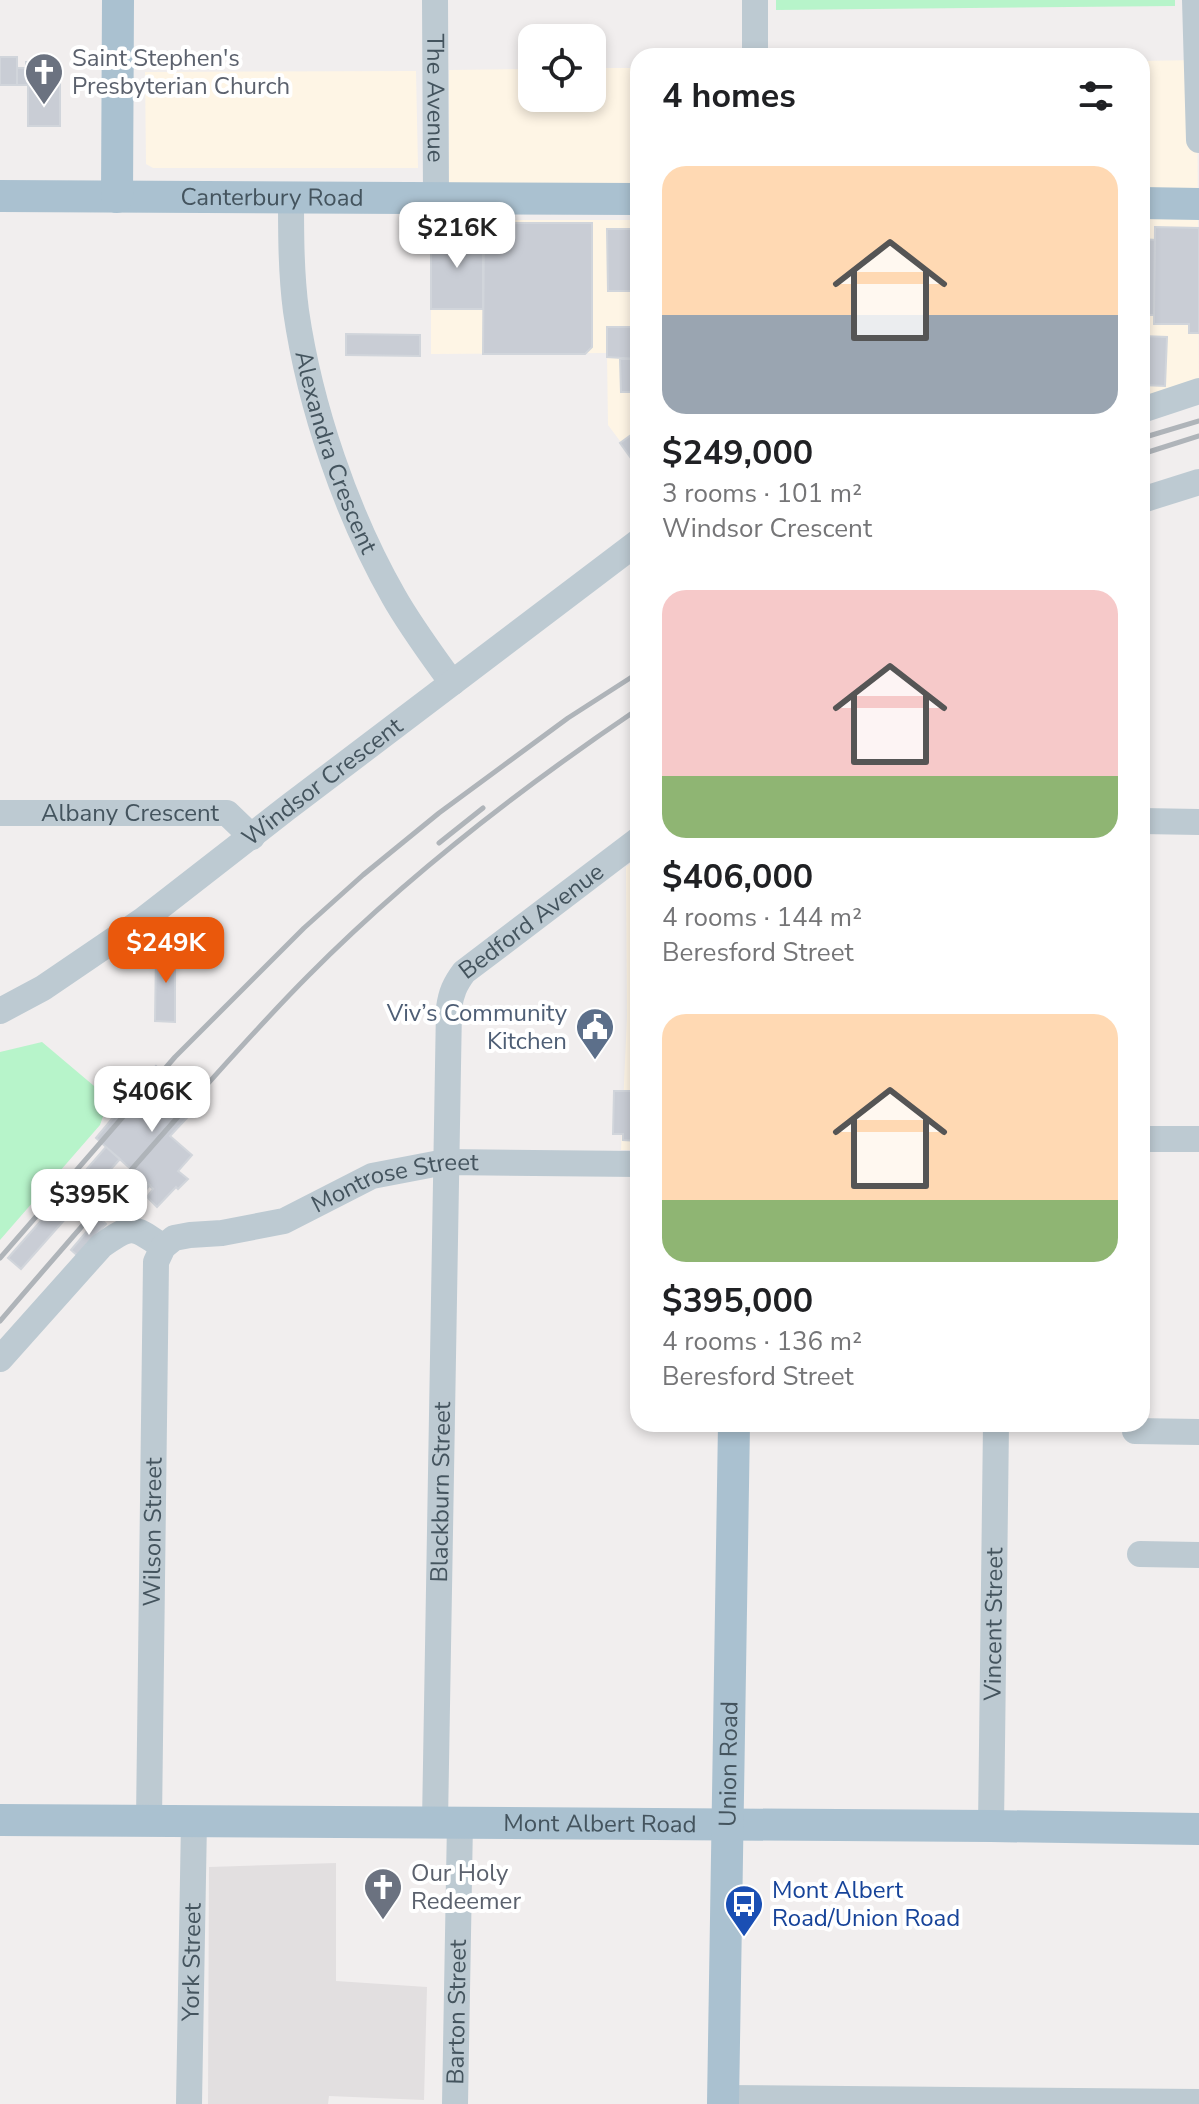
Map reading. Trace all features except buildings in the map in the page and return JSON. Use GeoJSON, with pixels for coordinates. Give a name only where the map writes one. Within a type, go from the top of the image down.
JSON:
{"type":"FeatureCollection","features":[{"type":"Feature","properties":{"kind":"main road"},"geometry":{"type":"LineString","coordinates":[[117,197],[118,0]]}},
{"type":"Feature","properties":{"kind":"main road","name":"Canterbury Road"},"geometry":{"type":"LineString","coordinates":[[0,196],[630,199]]}},
{"type":"Feature","properties":{"kind":"main road"},"geometry":{"type":"LineString","coordinates":[[1150,203],[1199,204]]}},
{"type":"Feature","properties":{"kind":"main road","name":"Union Road"},"geometry":{"type":"LineString","coordinates":[[723,2101],[734,1432]]}},
{"type":"Feature","properties":{"kind":"main road","name":"Mont Albert Road"},"geometry":{"type":"LineString","coordinates":[[0,1820],[1199,1829]]}},
{"type":"Feature","properties":{"kind":"street","name":"The Avenue"},"geometry":{"type":"LineString","coordinates":[[435,0],[436,197]]}},
{"type":"Feature","properties":{"kind":"street"},"geometry":{"type":"LineString","coordinates":[[755,0],[755,48]]}},
{"type":"Feature","properties":{"kind":"street"},"geometry":{"type":"LineString","coordinates":[[1195,0],[1199,140]]}},
{"type":"Feature","properties":{"kind":"street","name":"Alexandra Crescent"},"geometry":{"type":"LineString","coordinates":[[291,196],[292,262],[297,312],[324,435],[355,521],[394,598],[452,683]]}},
{"type":"Feature","properties":{"kind":"street"},"geometry":{"type":"LineString","coordinates":[[1150,407],[1199,391]]}},
{"type":"Feature","properties":{"kind":"street"},"geometry":{"type":"LineString","coordinates":[[1150,497],[1199,482]]}},
{"type":"Feature","properties":{"kind":"street","name":"Windsor Crescent"},"geometry":{"type":"LineString","coordinates":[[0,1011],[43,988],[143,920],[630,548]]}},
{"type":"Feature","properties":{"kind":"street","name":"Albany Crescent"},"geometry":{"type":"LineString","coordinates":[[0,813],[227,813],[252,837]]}},
{"type":"Feature","properties":{"kind":"street"},"geometry":{"type":"LineString","coordinates":[[1150,821],[1199,822]]}},
{"type":"Feature","properties":{"kind":"street","name":"Bedford Avenue"},"geometry":{"type":"LineString","coordinates":[[445,1162],[449,1008],[454,984],[464,972],[630,846]]}},
{"type":"Feature","properties":{"kind":"street"},"geometry":{"type":"LineString","coordinates":[[1150,1139],[1199,1139]]}},
{"type":"Feature","properties":{"kind":"street","name":"Montrose Street"},"geometry":{"type":"LineString","coordinates":[[163,1247],[174,1238],[284,1221],[372,1176],[445,1162],[630,1164]]}},
{"type":"Feature","properties":{"kind":"street","name":"Blackburn Street"},"geometry":{"type":"LineString","coordinates":[[445,1162],[447,1822]]}},
{"type":"Feature","properties":{"kind":"street"},"geometry":{"type":"LineString","coordinates":[[0,1359],[101,1246],[114,1237],[124,1231],[138,1230],[163,1247]]}},
{"type":"Feature","properties":{"kind":"street","name":"Wilson Street"},"geometry":{"type":"LineString","coordinates":[[149,1820],[156,1262],[163,1247]]}},
{"type":"Feature","properties":{"kind":"street"},"geometry":{"type":"LineString","coordinates":[[1150,1431],[1199,1432]]}},
{"type":"Feature","properties":{"kind":"street","name":"Vincent Street"},"geometry":{"type":"LineString","coordinates":[[991,1826],[996,1432]]}},
{"type":"Feature","properties":{"kind":"street"},"geometry":{"type":"LineString","coordinates":[[1140,1554],[1199,1555]]}},
{"type":"Feature","properties":{"kind":"street","name":"York Street"},"geometry":{"type":"LineString","coordinates":[[189,2104],[194,1821]]}},
{"type":"Feature","properties":{"kind":"street","name":"Barton Street"},"geometry":{"type":"LineString","coordinates":[[447,1822],[455,2104]]}},
{"type":"Feature","properties":{"kind":"street"},"geometry":{"type":"LineString","coordinates":[[723,2101],[1199,2102]]}},
{"type":"Feature","properties":{"kind":"shaded area"},"geometry":{"type":"Polygon","coordinates":[[[1197,60],[1199,391],[1150,407],[1150,61],[1197,60]]]}},
{"type":"Feature","properties":{"kind":"shaded area"},"geometry":{"type":"Polygon","coordinates":[[[606,68],[630,68],[630,199],[449,197],[449,70],[518,69],[518,112],[606,112],[606,68]]]}},
{"type":"Feature","properties":{"kind":"shaded area"},"geometry":{"type":"Polygon","coordinates":[[[416,71],[418,168],[153,168],[146,164],[145,72],[416,71]]]}},
{"type":"Feature","properties":{"kind":"shaded area"},"geometry":{"type":"Polygon","coordinates":[[[431,220],[630,220],[630,454],[608,425],[607,353],[431,354],[431,220]]]}},
{"type":"Feature","properties":{"kind":"shaded area"},"geometry":{"type":"Polygon","coordinates":[[[630,864],[630,1150],[621,1150],[627,1017],[626,867],[630,864]]]}},
{"type":"Feature","properties":{"kind":"shaded area"},"geometry":{"type":"Polygon","coordinates":[[[336,1863],[336,1981],[427,1987],[424,2100],[329,2096],[328,2104],[208,2104],[209,1867],[336,1863]]]}},
{"type":"Feature","properties":{"kind":"green space"},"geometry":{"type":"Polygon","coordinates":[[[776,0],[1175,0],[1175,6],[776,10],[776,0]]]}},
{"type":"Feature","properties":{"kind":"green space"},"geometry":{"type":"Polygon","coordinates":[[[42,1042],[100,1091],[104,1112],[100,1125],[0,1240],[0,1052],[42,1042]]]}},
{"type":"Feature","properties":{"kind":"railway"},"geometry":{"type":"LineString","coordinates":[[1150,436],[1199,421]]}},
{"type":"Feature","properties":{"kind":"railway"},"geometry":{"type":"LineString","coordinates":[[1150,451],[1199,436]]}},
{"type":"Feature","properties":{"kind":"railway"},"geometry":{"type":"LineString","coordinates":[[0,1258],[175,1057],[304,928],[439,813],[568,718],[630,678]]}},
{"type":"Feature","properties":{"kind":"railway"},"geometry":{"type":"LineString","coordinates":[[0,1321],[230,1059],[346,939],[466,835],[630,715]]}},
{"type":"Feature","properties":{"kind":"railway"},"geometry":{"type":"LineString","coordinates":[[439,843],[483,808]]}},
{"type":"Feature","properties":{"kind":"place","name":"Saint Stephen's Presbyterian Church"},"geometry":{"type":"Point","coordinates":[44,106]}},
{"type":"Feature","properties":{"kind":"place","name":"Viv’s Community Kitchen"},"geometry":{"type":"Point","coordinates":[595,1061]}},
{"type":"Feature","properties":{"kind":"place","name":"Our Holy Redeemer"},"geometry":{"type":"Point","coordinates":[383,1921]}},
{"type":"Feature","properties":{"kind":"place","name":"Mont Albert Road/Union Road"},"geometry":{"type":"Point","coordinates":[744,1938]}}]}
